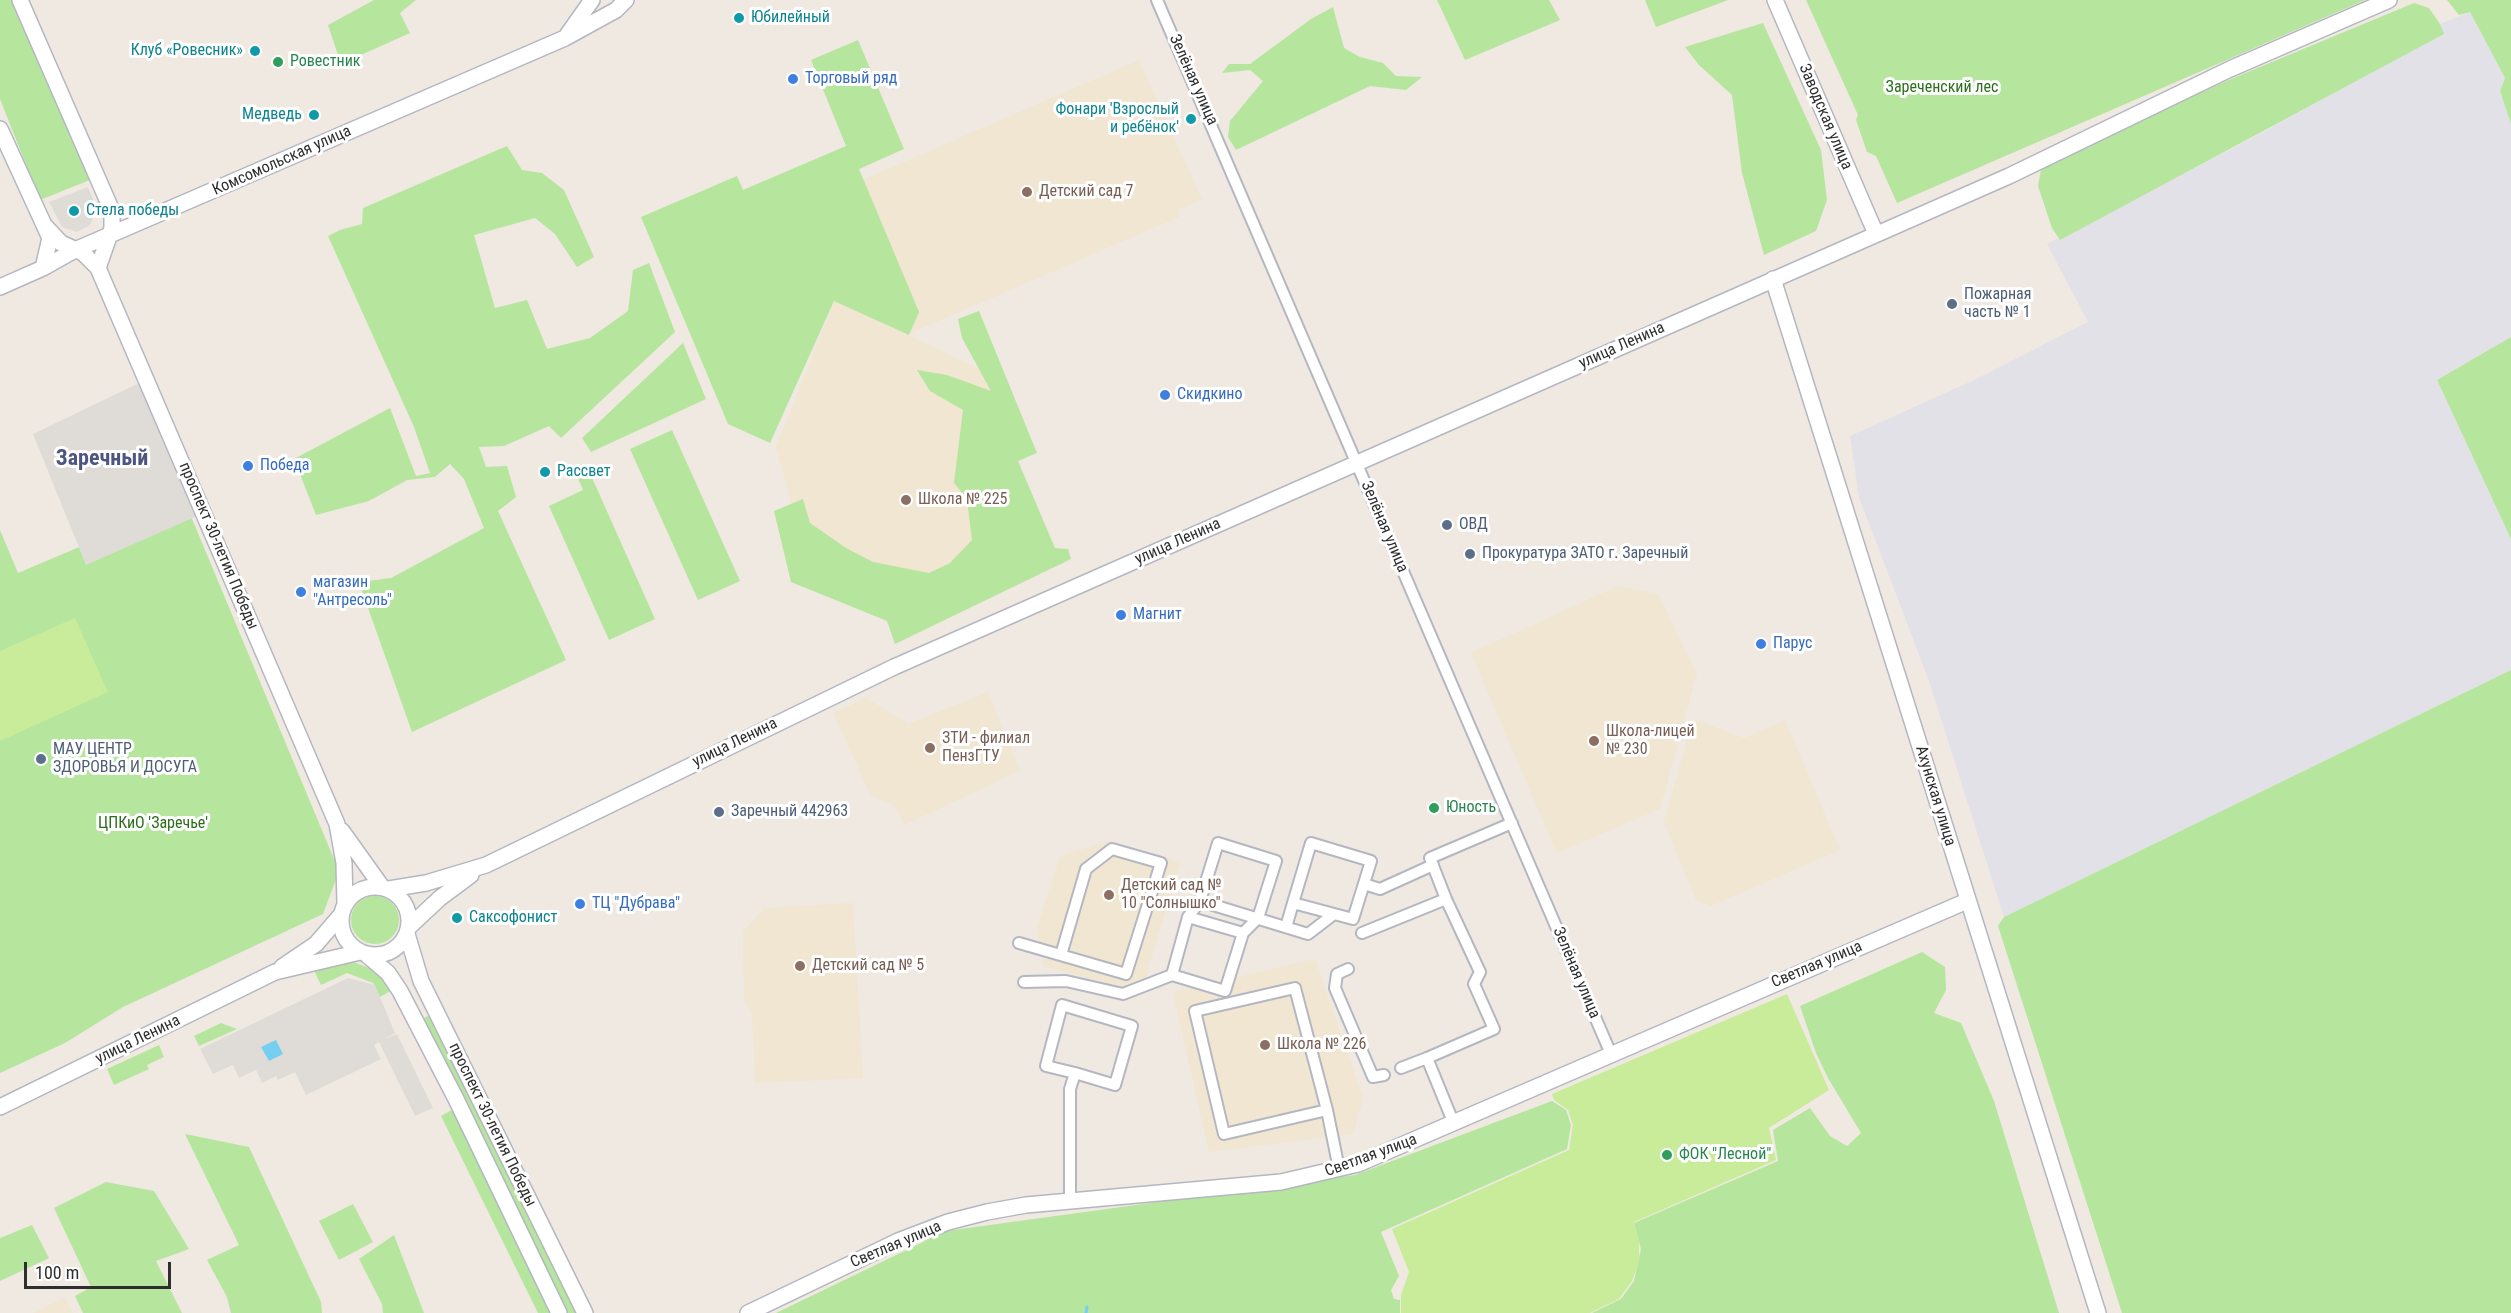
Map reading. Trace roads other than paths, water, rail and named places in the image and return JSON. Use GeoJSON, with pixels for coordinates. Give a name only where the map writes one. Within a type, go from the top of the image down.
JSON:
{"type":"FeatureCollection","features":[{"type":"Feature","properties":{"kind":"main road"},"geometry":{"type":"LineString","coordinates":[[20,0],[107,199],[113,221],[98,268]]}},
{"type":"Feature","properties":{"kind":"main road"},"geometry":{"type":"LineString","coordinates":[[565,38],[593,0],[598,11],[609,14]]}},
{"type":"Feature","properties":{"kind":"main road","name":"Комсомольская улица"},"geometry":{"type":"LineString","coordinates":[[0,286],[43,268],[109,235],[565,38],[609,14],[626,0]]}},
{"type":"Feature","properties":{"kind":"main road","name":"Заводская улица"},"geometry":{"type":"LineString","coordinates":[[1775,0],[1876,234]]}},
{"type":"Feature","properties":{"kind":"main road","name":"улица Ленина"},"geometry":{"type":"LineString","coordinates":[[408,931],[440,897],[486,865],[894,667],[2009,176],[2230,69],[2389,0]]}},
{"type":"Feature","properties":{"kind":"main road","name":"проспект 30-летия Победы"},"geometry":{"type":"LineString","coordinates":[[0,129],[50,238],[50,248],[43,268]]}},
{"type":"Feature","properties":{"kind":"main road"},"geometry":{"type":"LineString","coordinates":[[107,199],[124,215],[141,221]]}},
{"type":"Feature","properties":{"kind":"main road","name":"проспект 30-летия Победы"},"geometry":{"type":"LineString","coordinates":[[44,225],[61,243],[92,260],[98,268],[337,824],[344,863],[343,910]]}},
{"type":"Feature","properties":{"kind":"main road","name":"Ахунская улица"},"geometry":{"type":"LineString","coordinates":[[1773,279],[2098,1313]]}},
{"type":"Feature","properties":{"kind":"main road","name":"проспект 30-летия Победы"},"geometry":{"type":"LineString","coordinates":[[337,824],[386,888]]}},
{"type":"Feature","properties":{"kind":"main road","name":"улица Ленина"},"geometry":{"type":"LineString","coordinates":[[386,888],[426,883],[486,865]]}},
{"type":"Feature","properties":{"kind":"main road"},"geometry":{"type":"LineString","coordinates":[[386,888],[406,905],[408,931],[401,945],[391,952],[363,953],[344,937],[343,910],[360,890],[386,888]]}},
{"type":"Feature","properties":{"kind":"main road","name":"Светлая улица"},"geometry":{"type":"LineString","coordinates":[[748,1313],[898,1241],[948,1222],[1016,1207],[1281,1182],[1339,1169],[1374,1158],[1967,900]]}},
{"type":"Feature","properties":{"kind":"main road","name":"улица Ленина"},"geometry":{"type":"LineString","coordinates":[[0,1107],[275,972],[316,944],[343,910]]}},
{"type":"Feature","properties":{"kind":"main road","name":"проспект 30-летия Победы"},"geometry":{"type":"LineString","coordinates":[[408,931],[421,981],[585,1313]]}},
{"type":"Feature","properties":{"kind":"main road","name":"улица Ленина"},"geometry":{"type":"LineString","coordinates":[[275,972],[363,953]]}},
{"type":"Feature","properties":{"kind":"main road","name":"проспект 30-летия Победы"},"geometry":{"type":"LineString","coordinates":[[363,953],[388,973],[400,991],[559,1313]]}},
{"type":"Feature","properties":{"kind":"street","name":"Зелёная улица"},"geometry":{"type":"LineString","coordinates":[[1157,0],[1611,1054]]}},
{"type":"Feature","properties":{"kind":"street"},"geometry":{"type":"LineString","coordinates":[[1401,1068],[1494,1029],[1474,984],[1480,972],[1446,899],[1430,858],[1512,823]]}},
{"type":"Feature","properties":{"kind":"street"},"geometry":{"type":"LineString","coordinates":[[1024,982],[1066,981],[1123,994],[1172,975],[1225,991],[1243,933],[1258,918],[1276,861],[1218,843],[1200,902],[1188,917],[1172,975]]}},
{"type":"Feature","properties":{"kind":"street"},"geometry":{"type":"LineString","coordinates":[[1286,927],[1293,903],[1311,843],[1371,861],[1353,919],[1293,903]]}},
{"type":"Feature","properties":{"kind":"street"},"geometry":{"type":"LineString","coordinates":[[1019,943],[1126,974],[1161,863],[1112,849],[1086,869],[1061,955]]}},
{"type":"Feature","properties":{"kind":"street"},"geometry":{"type":"LineString","coordinates":[[1364,884],[1380,889],[1433,865]]}},
{"type":"Feature","properties":{"kind":"street"},"geometry":{"type":"LineString","coordinates":[[1362,933],[1446,899]]}},
{"type":"Feature","properties":{"kind":"street"},"geometry":{"type":"LineString","coordinates":[[1200,902],[1308,934],[1334,914]]}},
{"type":"Feature","properties":{"kind":"street"},"geometry":{"type":"LineString","coordinates":[[1188,917],[1243,933]]}},
{"type":"Feature","properties":{"kind":"street"},"geometry":{"type":"LineString","coordinates":[[1348,969],[1337,974],[1335,988],[1373,1077],[1384,1076]]}},
{"type":"Feature","properties":{"kind":"street"},"geometry":{"type":"LineString","coordinates":[[1327,1110],[1224,1134],[1195,1011],[1295,988],[1327,1110],[1339,1169]]}},
{"type":"Feature","properties":{"kind":"street"},"geometry":{"type":"LineString","coordinates":[[1062,1005],[1132,1026],[1115,1085],[1075,1073],[1046,1066],[1062,1005]]}},
{"type":"Feature","properties":{"kind":"street"},"geometry":{"type":"LineString","coordinates":[[1427,1058],[1454,1124]]}},
{"type":"Feature","properties":{"kind":"street"},"geometry":{"type":"LineString","coordinates":[[1070,1202],[1070,1089],[1075,1073]]}},
{"type":"Feature","properties":{"kind":"water"},"geometry":{"type":"Polygon","coordinates":[[[276,1040],[283,1054],[269,1061],[261,1047],[276,1040]]]}},
{"type":"Feature","properties":{"kind":"waterway"},"geometry":{"type":"LineString","coordinates":[[1086,1313],[1087,1307]]}},
{"type":"Feature","properties":{"kind":"place","name":"Юбилейный"},"geometry":{"type":"Point","coordinates":[739,18]}},
{"type":"Feature","properties":{"kind":"place","name":"Клуб «Ровесник»"},"geometry":{"type":"Point","coordinates":[255,51]}},
{"type":"Feature","properties":{"kind":"place","name":"Ровестник"},"geometry":{"type":"Point","coordinates":[278,62]}},
{"type":"Feature","properties":{"kind":"place","name":"Торговый ряд"},"geometry":{"type":"Point","coordinates":[793,79]}},
{"type":"Feature","properties":{"kind":"place","name":"Медведь"},"geometry":{"type":"Point","coordinates":[314,115]}},
{"type":"Feature","properties":{"kind":"place","name":"Фонари 'Взрослый и ребёнок'"},"geometry":{"type":"Point","coordinates":[1191,119]}},
{"type":"Feature","properties":{"kind":"place","name":"Детский сад 7"},"geometry":{"type":"Point","coordinates":[1027,192]}},
{"type":"Feature","properties":{"kind":"place","name":"Стела победы"},"geometry":{"type":"Point","coordinates":[74,211]}},
{"type":"Feature","properties":{"kind":"place","name":"Пожарная часть № 1"},"geometry":{"type":"Point","coordinates":[1952,304]}},
{"type":"Feature","properties":{"kind":"place","name":"Скидкино"},"geometry":{"type":"Point","coordinates":[1165,395]}},
{"type":"Feature","properties":{"kind":"place","name":"Победа"},"geometry":{"type":"Point","coordinates":[248,466]}},
{"type":"Feature","properties":{"kind":"place","name":"Рассвет"},"geometry":{"type":"Point","coordinates":[545,472]}},
{"type":"Feature","properties":{"kind":"place","name":"Школа № 225"},"geometry":{"type":"Point","coordinates":[906,500]}},
{"type":"Feature","properties":{"kind":"place","name":"ОВД"},"geometry":{"type":"Point","coordinates":[1447,525]}},
{"type":"Feature","properties":{"kind":"place","name":"Прокуратура ЗАТО г. Заречный"},"geometry":{"type":"Point","coordinates":[1470,554]}},
{"type":"Feature","properties":{"kind":"place","name":"магазин \"Антресоль\""},"geometry":{"type":"Point","coordinates":[301,592]}},
{"type":"Feature","properties":{"kind":"place","name":"Магнит"},"geometry":{"type":"Point","coordinates":[1121,615]}},
{"type":"Feature","properties":{"kind":"place","name":"Парус"},"geometry":{"type":"Point","coordinates":[1761,644]}},
{"type":"Feature","properties":{"kind":"place","name":"Школа-лицей № 230"},"geometry":{"type":"Point","coordinates":[1594,741]}},
{"type":"Feature","properties":{"kind":"place","name":"ЗТИ - филиал ПензГТУ"},"geometry":{"type":"Point","coordinates":[930,748]}},
{"type":"Feature","properties":{"kind":"place","name":"МАУ ЦЕНТР ЗДОРОВЬЯ И ДОСУГА"},"geometry":{"type":"Point","coordinates":[41,759]}},
{"type":"Feature","properties":{"kind":"place","name":"Юность"},"geometry":{"type":"Point","coordinates":[1434,808]}},
{"type":"Feature","properties":{"kind":"place","name":"Заречный 442963"},"geometry":{"type":"Point","coordinates":[719,812]}},
{"type":"Feature","properties":{"kind":"place","name":"Детский сад № 10 \"Солнышко\""},"geometry":{"type":"Point","coordinates":[1109,895]}},
{"type":"Feature","properties":{"kind":"place","name":"ТЦ \"Дубрава\""},"geometry":{"type":"Point","coordinates":[580,904]}},
{"type":"Feature","properties":{"kind":"place","name":"Саксофонист"},"geometry":{"type":"Point","coordinates":[457,918]}},
{"type":"Feature","properties":{"kind":"place","name":"Детский сад № 5"},"geometry":{"type":"Point","coordinates":[800,966]}},
{"type":"Feature","properties":{"kind":"place","name":"Школа № 226"},"geometry":{"type":"Point","coordinates":[1265,1045]}},
{"type":"Feature","properties":{"kind":"place","name":"ФОК \"Лесной\""},"geometry":{"type":"Point","coordinates":[1667,1155]}},
{"type":"Feature","properties":{"kind":"district","name":"Заречный"},"geometry":{"type":"Point","coordinates":[102,459]}},
{"type":"Feature","properties":{"kind":"park label","name":"Зареченский лес"},"geometry":{"type":"Point","coordinates":[1942,88]}},
{"type":"Feature","properties":{"kind":"park label","name":"ЦПКиО 'Заречье'"},"geometry":{"type":"Point","coordinates":[153,824]}}]}
